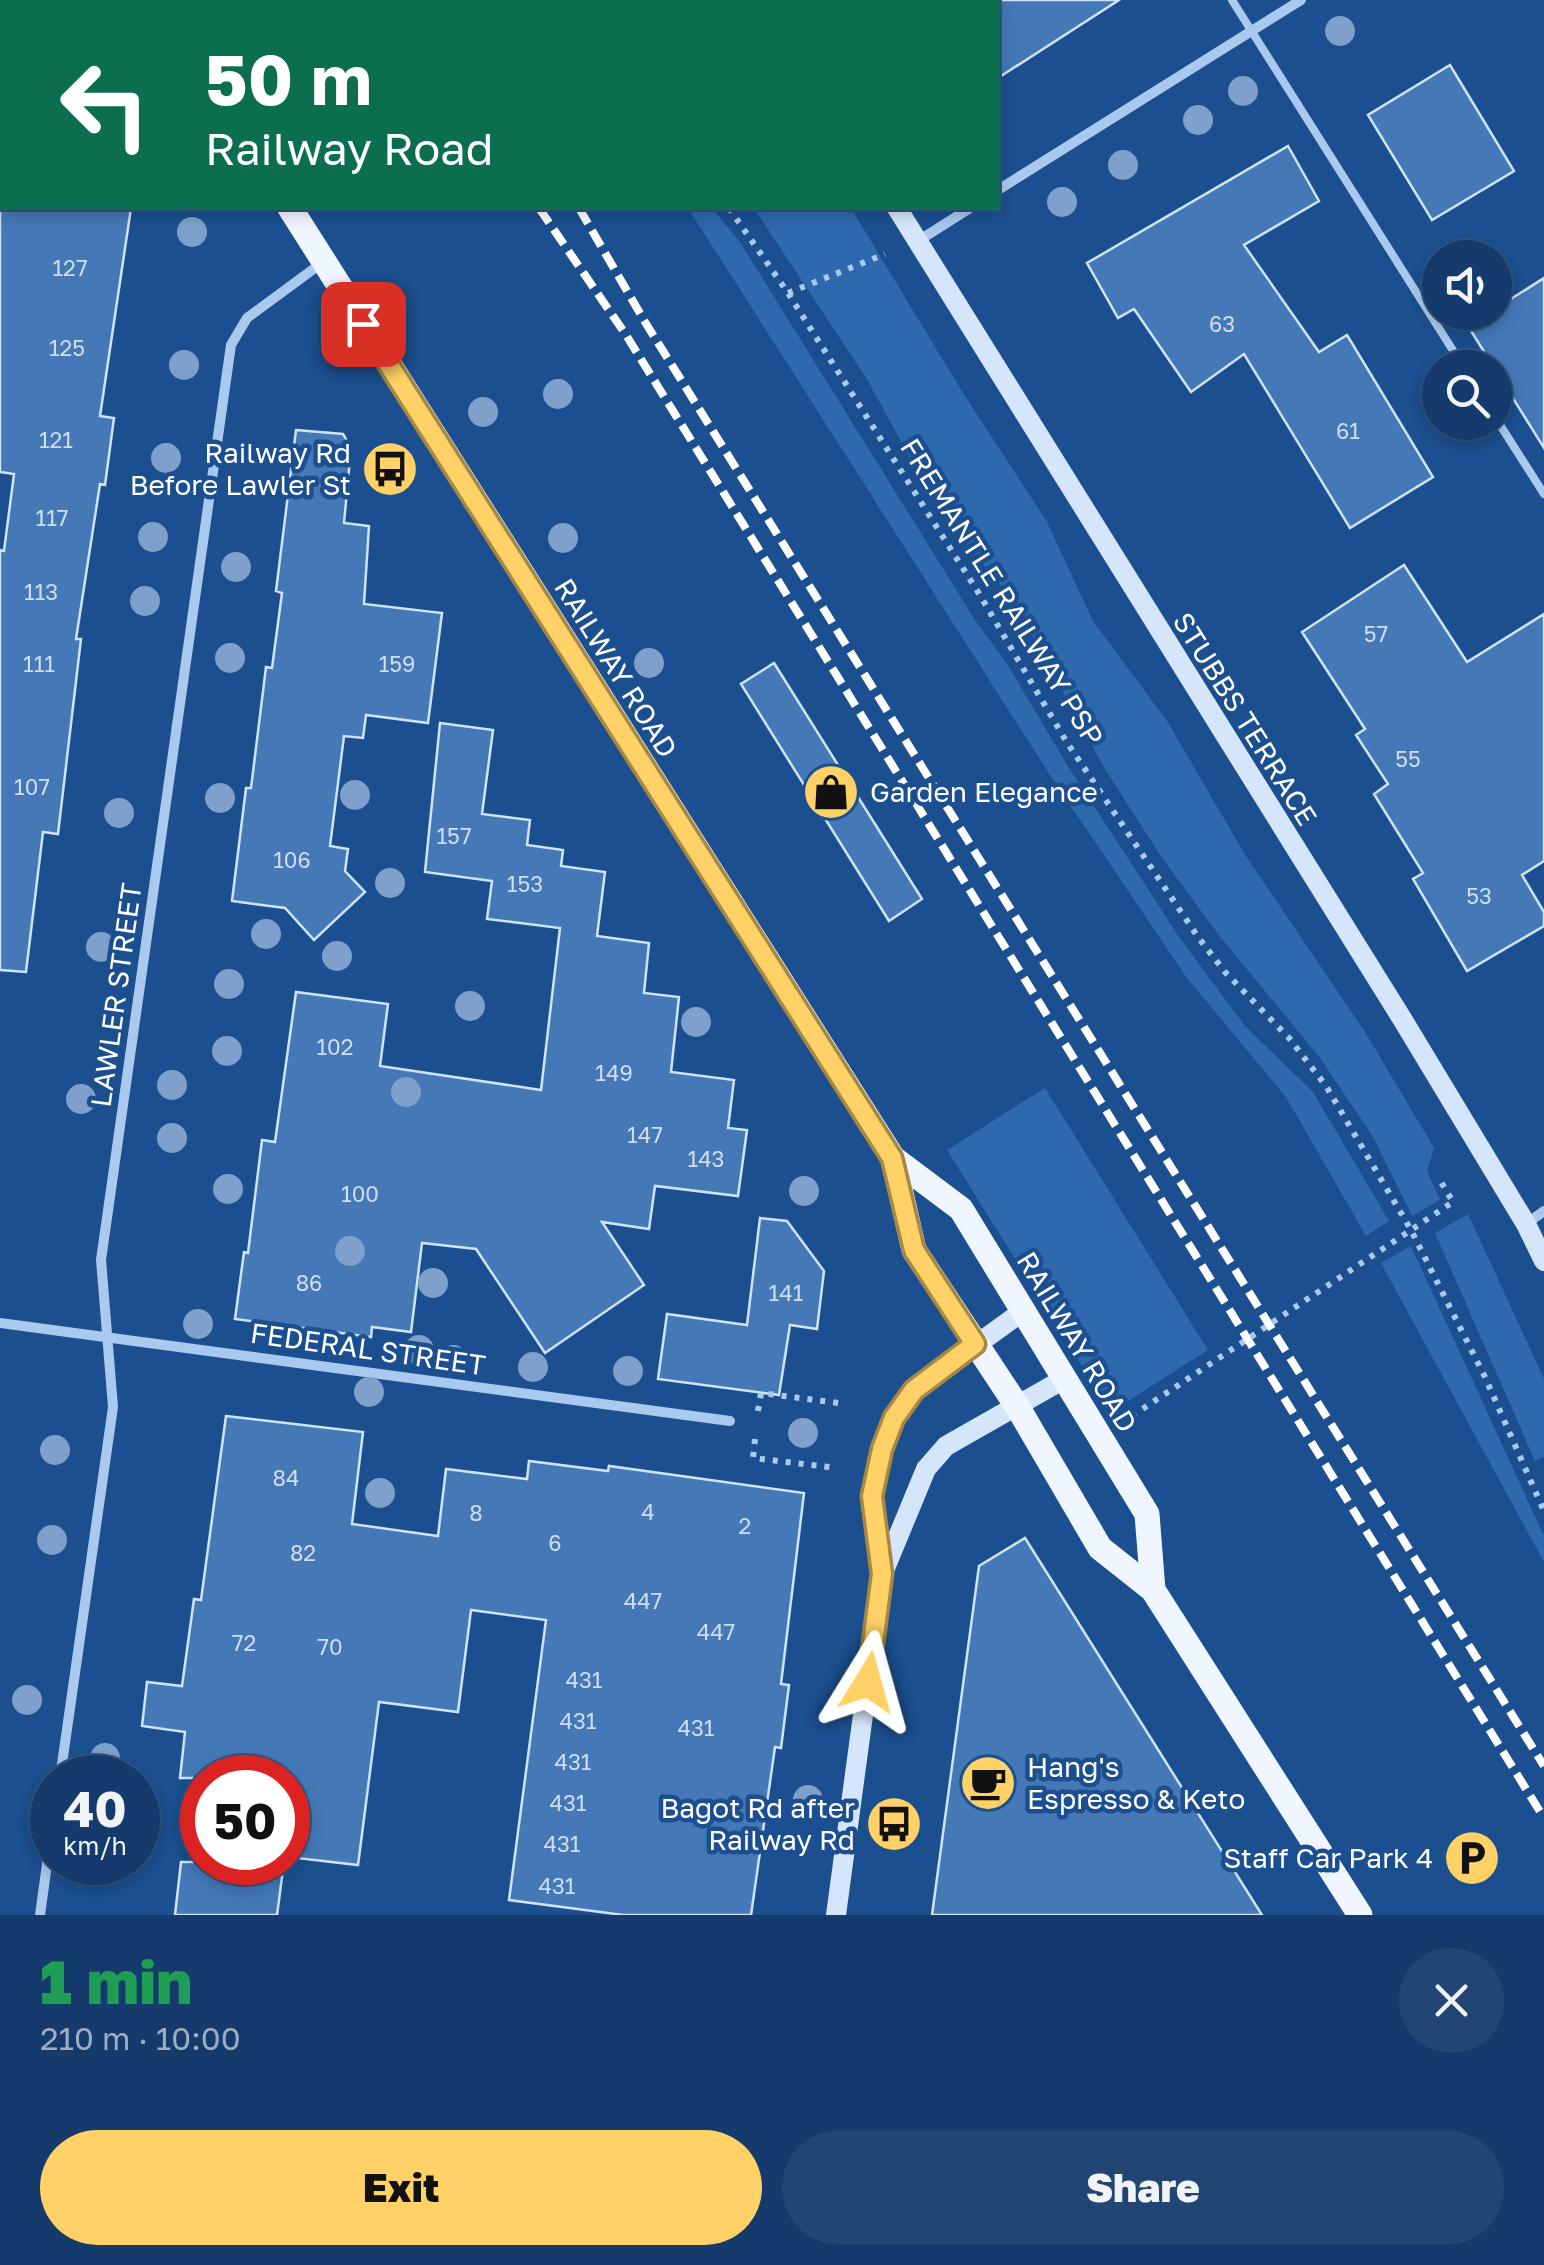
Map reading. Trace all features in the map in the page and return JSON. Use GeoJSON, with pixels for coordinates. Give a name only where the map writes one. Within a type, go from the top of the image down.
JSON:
{"type":"FeatureCollection","features":[{"type":"Feature","properties":{"kind":"main road","name":"RAILWAY ROAD"},"geometry":{"type":"LineString","coordinates":[[291,210],[892,1158],[914,1250],[1016,1406],[1100,1548],[1153,1590],[1360,1915]]}},
{"type":"Feature","properties":{"kind":"main road","name":"RAILWAY ROAD"},"geometry":{"type":"LineString","coordinates":[[892,1158],[960,1209],[1147,1514],[1153,1590]]}},
{"type":"Feature","properties":{"kind":"street"},"geometry":{"type":"LineString","coordinates":[[1000,189],[1301,0]]}},
{"type":"Feature","properties":{"kind":"street","name":"STUBBS TERRACE"},"geometry":{"type":"LineString","coordinates":[[897,210],[1401,1017],[1544,1260]]}},
{"type":"Feature","properties":{"kind":"street"},"geometry":{"type":"LineString","coordinates":[[918,241],[967,210]]}},
{"type":"Feature","properties":{"kind":"street","name":"LAWLER STREET"},"geometry":{"type":"LineString","coordinates":[[63,1755],[112,1407],[101,1260],[230,345],[247,318],[323,262]]}},
{"type":"Feature","properties":{"kind":"street"},"geometry":{"type":"LineString","coordinates":[[1526,1224],[1544,1210]]}},
{"type":"Feature","properties":{"kind":"street"},"geometry":{"type":"LineString","coordinates":[[882,1574],[872,1496],[882,1449],[894,1418],[914,1390],[1023,1311]]}},
{"type":"Feature","properties":{"kind":"street","name":"FEDERAL STREET"},"geometry":{"type":"LineString","coordinates":[[0,1324],[730,1421]]}},
{"type":"Feature","properties":{"kind":"street"},"geometry":{"type":"LineString","coordinates":[[836,1915],[882,1574],[926,1468],[946,1446],[1064,1379]]}},
{"type":"Feature","properties":{"kind":"street"},"geometry":{"type":"LineString","coordinates":[[40,1915],[44,1885]]}},
{"type":"Feature","properties":{"kind":"lane"},"geometry":{"type":"LineString","coordinates":[[1232,0],[1453,350]]}},
{"type":"Feature","properties":{"kind":"lane"},"geometry":{"type":"LineString","coordinates":[[1510,440],[1544,494]]}},
{"type":"Feature","properties":{"kind":"path","name":"FREMANTLE RAILWAY PSP"},"geometry":{"type":"LineString","coordinates":[[729,210],[788,292],[978,592],[1066,741],[1210,954],[1289,1038],[1326,1086],[1411,1230],[1485,1378],[1544,1511]]}},
{"type":"Feature","properties":{"kind":"path"},"geometry":{"type":"LineString","coordinates":[[788,292],[918,241]]}},
{"type":"Feature","properties":{"kind":"path"},"geometry":{"type":"LineString","coordinates":[[1118,1424],[1452,1202],[1438,1177]]}},
{"type":"Feature","properties":{"kind":"path"},"geometry":{"type":"LineString","coordinates":[[837,1468],[754,1458],[760,1393],[846,1404]]}},
{"type":"Feature","properties":{"kind":"shaded area"},"geometry":{"type":"Polygon","coordinates":[[[689,210],[714,210],[740,242],[975,620],[1009,667],[1179,937],[1245,1026],[1313,1092],[1389,1221],[1366,1236],[1286,1097],[1187,978],[1055,783],[689,210]]]}},
{"type":"Feature","properties":{"kind":"shaded area"},"geometry":{"type":"Polygon","coordinates":[[[755,210],[852,210],[1047,522],[1093,621],[1167,721],[1247,858],[1364,1030],[1434,1148],[1427,1171],[1440,1200],[1412,1216],[1372,1135],[1320,1058],[1218,934],[1162,858],[1105,769],[1014,602],[967,545],[914,465],[868,381],[755,210]]]}},
{"type":"Feature","properties":{"kind":"shaded area"},"geometry":{"type":"Polygon","coordinates":[[[1045,1088],[1208,1350],[1111,1412],[947,1150],[1045,1088]]]}},
{"type":"Feature","properties":{"kind":"shaded area"},"geometry":{"type":"Polygon","coordinates":[[[1468,1214],[1544,1379],[1544,1457],[1535,1461],[1435,1233],[1468,1214]]]}},
{"type":"Feature","properties":{"kind":"shaded area"},"geometry":{"type":"Polygon","coordinates":[[[1411,1246],[1544,1536],[1544,1562],[1381,1263],[1411,1246]]]}},
{"type":"Feature","properties":{"kind":"building"},"geometry":{"type":"Polygon","coordinates":[[[1000,0],[1119,0],[1000,77],[1000,0]]]}},
{"type":"Feature","properties":{"kind":"building"},"geometry":{"type":"Polygon","coordinates":[[[1450,65],[1514,171],[1432,220],[1368,115],[1450,65]]]}},
{"type":"Feature","properties":{"kind":"building"},"geometry":{"type":"Polygon","coordinates":[[[1288,146],[1319,201],[1244,245],[1319,352],[1347,335],[1433,477],[1350,528],[1244,354],[1191,392],[1134,309],[1118,318],[1087,263],[1288,146]]]}},
{"type":"Feature","properties":{"kind":"building"},"geometry":{"type":"Polygon","coordinates":[[[0,210],[131,210],[100,416],[114,418],[76,639],[81,639],[58,834],[43,832],[26,972],[0,970],[0,550],[4,551],[14,474],[0,472],[0,210]]]}},
{"type":"Feature","properties":{"kind":"building"},"geometry":{"type":"Polygon","coordinates":[[[1544,278],[1544,448],[1512,397],[1512,350],[1483,350],[1470,330],[1512,330],[1512,298],[1544,278]]]}},
{"type":"Feature","properties":{"kind":"building"},"geometry":{"type":"Polygon","coordinates":[[[296,430],[343,434],[351,448],[344,523],[369,526],[364,604],[442,613],[428,723],[366,715],[363,738],[344,736],[330,846],[348,849],[345,871],[365,892],[314,940],[285,908],[232,901],[266,667],[272,668],[282,593],[276,591],[296,430]]]}},
{"type":"Feature","properties":{"kind":"building"},"geometry":{"type":"Polygon","coordinates":[[[1404,565],[1467,662],[1544,614],[1544,861],[1522,875],[1544,912],[1544,926],[1467,971],[1413,879],[1423,873],[1374,794],[1388,784],[1356,735],[1365,729],[1302,632],[1404,565]]]}},
{"type":"Feature","properties":{"kind":"building","name":"Garden Elegance"},"geometry":{"type":"Polygon","coordinates":[[[774,663],[922,899],[889,921],[741,684],[774,663]]]}},
{"type":"Feature","properties":{"kind":"building"},"geometry":{"type":"Polygon","coordinates":[[[440,723],[493,730],[482,814],[530,820],[527,845],[563,850],[561,866],[605,872],[597,936],[649,943],[644,993],[679,997],[671,1072],[734,1080],[728,1128],[747,1130],[738,1196],[655,1186],[649,1229],[602,1222],[644,1285],[545,1353],[476,1249],[422,1243],[411,1332],[372,1327],[371,1337],[235,1319],[244,1252],[248,1253],[262,1140],[275,1142],[296,992],[388,1004],[380,1066],[541,1090],[560,928],[487,919],[492,881],[425,872],[440,723]]]}},
{"type":"Feature","properties":{"kind":"building"},"geometry":{"type":"Polygon","coordinates":[[[760,1218],[787,1221],[824,1271],[817,1329],[790,1325],[779,1395],[658,1379],[667,1314],[747,1325],[760,1218]]]}},
{"type":"Feature","properties":{"kind":"building"},"geometry":{"type":"Polygon","coordinates":[[[226,1416],[363,1432],[352,1524],[438,1536],[446,1469],[527,1479],[529,1461],[608,1471],[609,1466],[804,1493],[781,1684],[789,1685],[781,1748],[775,1747],[751,1915],[623,1915],[509,1900],[546,1620],[471,1610],[458,1712],[379,1702],[358,1865],[310,1860],[310,1755],[182,1755],[185,1732],[142,1726],[147,1682],[182,1686],[194,1599],[201,1600],[226,1416]]]}},
{"type":"Feature","properties":{"kind":"building"},"geometry":{"type":"Polygon","coordinates":[[[1025,1538],[1262,1915],[932,1915],[979,1566],[1025,1538]]]}},
{"type":"Feature","properties":{"kind":"building"},"geometry":{"type":"Polygon","coordinates":[[[180,1871],[180,1885],[281,1885],[277,1915],[175,1915],[180,1871]]]}},
{"type":"Feature","properties":{"kind":"railway"},"geometry":{"type":"LineString","coordinates":[[540,210],[626,335],[1544,1818]]}},
{"type":"Feature","properties":{"kind":"railway"},"geometry":{"type":"LineString","coordinates":[[580,210],[645,322],[1544,1766]]}},
{"type":"Feature","properties":{"kind":"place","name":"Railway Rd Before Lawler St"},"geometry":{"type":"Point","coordinates":[390,469]}},
{"type":"Feature","properties":{"kind":"place","name":"Garden Elegance"},"geometry":{"type":"Point","coordinates":[831,792]}},
{"type":"Feature","properties":{"kind":"place","name":"Hang's Espresso & Keto"},"geometry":{"type":"Point","coordinates":[988,1783]}},
{"type":"Feature","properties":{"kind":"place","name":"Bagot Rd after Railway Rd"},"geometry":{"type":"Point","coordinates":[894,1824]}},
{"type":"Feature","properties":{"kind":"place","name":"Staff Car Park 4"},"geometry":{"type":"Point","coordinates":[1472,1858]}},
{"type":"Feature","properties":{"kind":"route"},"geometry":{"type":"LineString","coordinates":[[363,324],[892,1158],[914,1250],[975,1344],[914,1390],[894,1418],[882,1449],[872,1496],[882,1574],[868,1682]]}}]}
